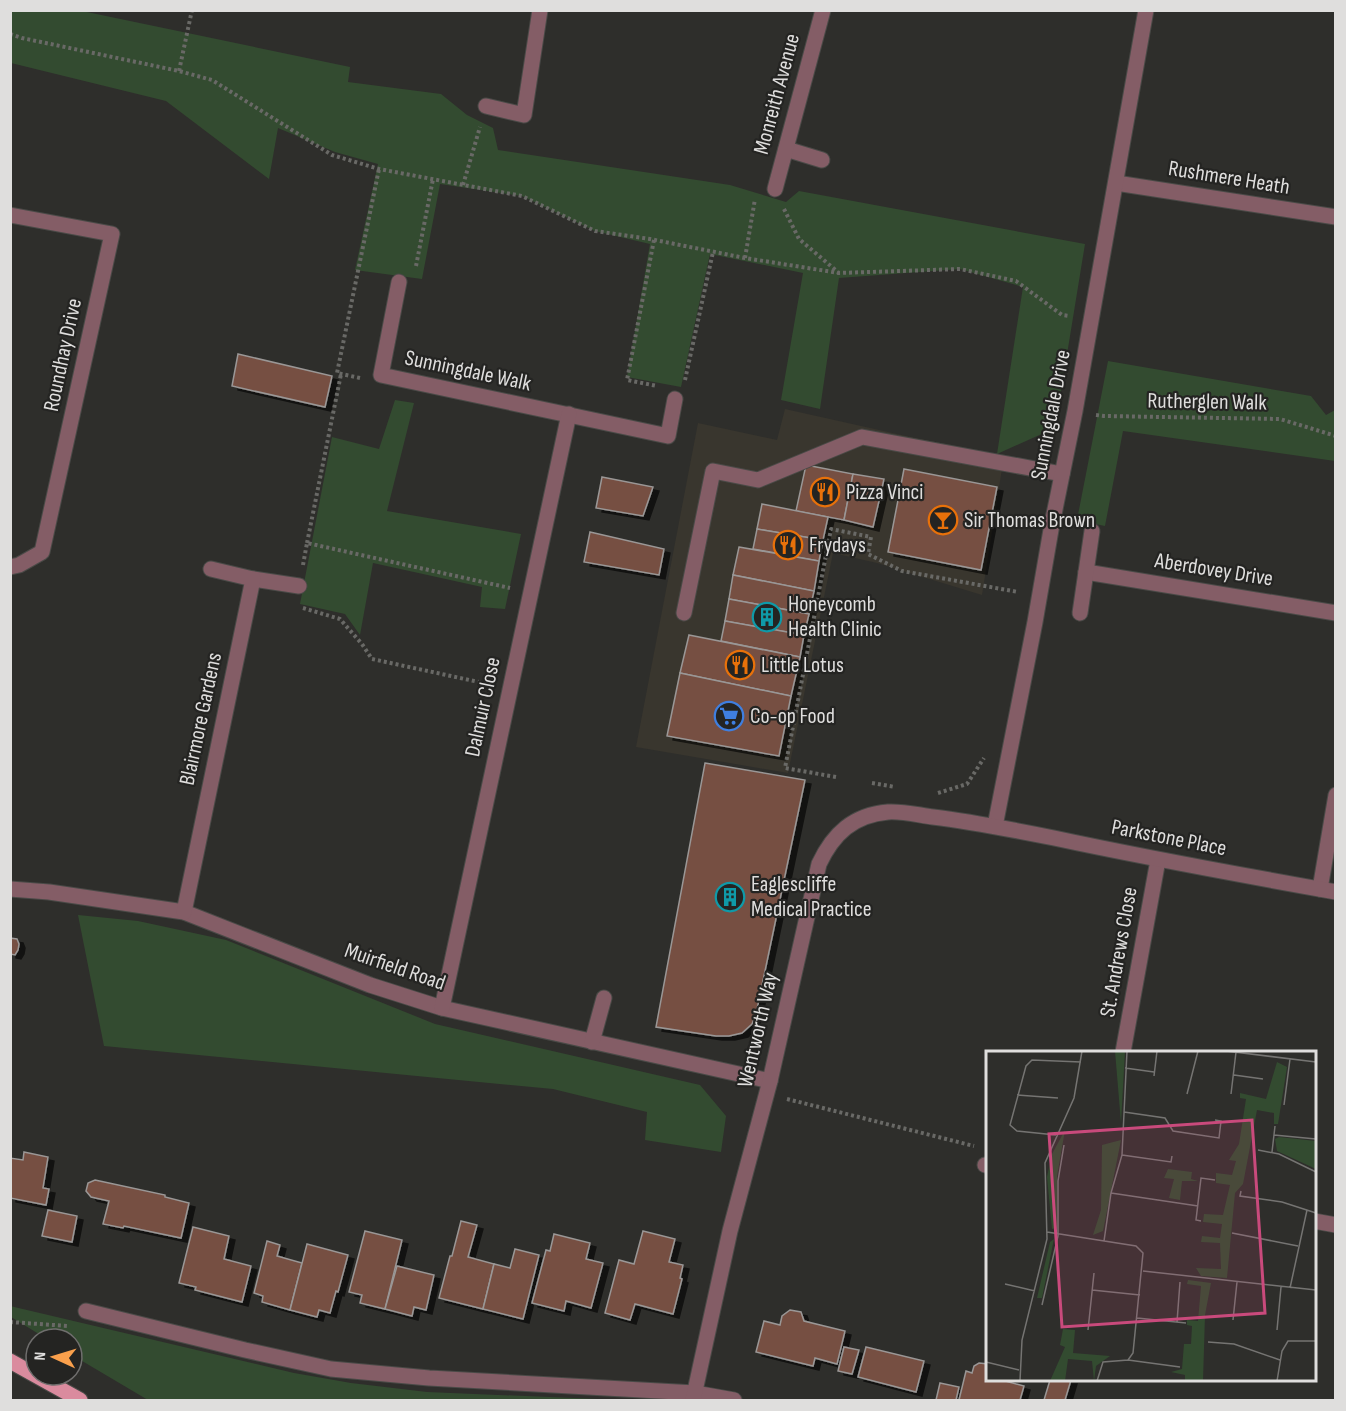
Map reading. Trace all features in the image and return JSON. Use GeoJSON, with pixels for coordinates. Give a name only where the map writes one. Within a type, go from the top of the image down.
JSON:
{"type":"FeatureCollection","features":[{"type":"Feature","properties":{"kind":"main road"},"geometry":{"type":"LineString","coordinates":[[11,1361],[80,1401]]}},
{"type":"Feature","properties":{"kind":"street"},"geometry":{"type":"LineString","coordinates":[[486,106],[524,115],[540,10]]}},
{"type":"Feature","properties":{"kind":"street","name":"Monreith Avenue"},"geometry":{"type":"LineString","coordinates":[[775,189],[823,10]]}},
{"type":"Feature","properties":{"kind":"street","name":"Sunningdale Drive"},"geometry":{"type":"LineString","coordinates":[[995,826],[1076,411],[1146,10]]}},
{"type":"Feature","properties":{"kind":"street"},"geometry":{"type":"LineString","coordinates":[[786,149],[822,160]]}},
{"type":"Feature","properties":{"kind":"street","name":"Rushmere Heath"},"geometry":{"type":"LineString","coordinates":[[1116,183],[1335,218]]}},
{"type":"Feature","properties":{"kind":"street","name":"Roundhay Drive"},"geometry":{"type":"LineString","coordinates":[[10,215],[112,234],[42,552],[19,565],[10,567]]}},
{"type":"Feature","properties":{"kind":"street","name":"Sunningdale Walk"},"geometry":{"type":"LineString","coordinates":[[399,282],[381,375],[668,436],[679,395]]}},
{"type":"Feature","properties":{"kind":"street","name":"Dalmuir Close"},"geometry":{"type":"LineString","coordinates":[[442,1008],[569,414]]}},
{"type":"Feature","properties":{"kind":"street"},"geometry":{"type":"LineString","coordinates":[[684,614],[713,471],[758,480],[862,437],[1062,474]]}},
{"type":"Feature","properties":{"kind":"street"},"geometry":{"type":"LineString","coordinates":[[1080,613],[1092,531]]}},
{"type":"Feature","properties":{"kind":"street"},"geometry":{"type":"LineString","coordinates":[[210,569],[299,586]]}},
{"type":"Feature","properties":{"kind":"street","name":"Aberdovey Drive"},"geometry":{"type":"LineString","coordinates":[[1086,572],[1335,613]]}},
{"type":"Feature","properties":{"kind":"street","name":"Blairmore Gardens"},"geometry":{"type":"LineString","coordinates":[[184,912],[253,579]]}},
{"type":"Feature","properties":{"kind":"street"},"geometry":{"type":"LineString","coordinates":[[1328,891],[1335,795]]}},
{"type":"Feature","properties":{"kind":"street","name":"Wentworth Way"},"geometry":{"type":"LineString","coordinates":[[694,1397],[730,1231],[770,1081],[819,864],[826,849],[834,837],[860,819],[889,812],[995,826]]}},
{"type":"Feature","properties":{"kind":"street","name":"Parkstone Place"},"geometry":{"type":"LineString","coordinates":[[995,826],[1158,860],[1328,891]]}},
{"type":"Feature","properties":{"kind":"street","name":"St. Andrews Close"},"geometry":{"type":"LineString","coordinates":[[1124,1051],[1158,860]]}},
{"type":"Feature","properties":{"kind":"street","name":"Muirfield Road"},"geometry":{"type":"LineString","coordinates":[[10,890],[48,892],[184,912],[370,985],[442,1008],[770,1081]]}},
{"type":"Feature","properties":{"kind":"street"},"geometry":{"type":"LineString","coordinates":[[592,1042],[604,998]]}},
{"type":"Feature","properties":{"kind":"street"},"geometry":{"type":"LineString","coordinates":[[1316,1221],[1335,1225]]}},
{"type":"Feature","properties":{"kind":"street"},"geometry":{"type":"LineString","coordinates":[[86,1311],[331,1369],[421,1378],[734,1401]]}},
{"type":"Feature","properties":{"kind":"path"},"geometry":{"type":"LineString","coordinates":[[179,71],[192,10]]}},
{"type":"Feature","properties":{"kind":"path"},"geometry":{"type":"LineString","coordinates":[[10,34],[212,80],[332,155],[379,169],[522,196],[595,231],[839,273],[960,269],[1016,281],[1062,315],[1092,319]]}},
{"type":"Feature","properties":{"kind":"path"},"geometry":{"type":"LineString","coordinates":[[463,185],[486,106]]}},
{"type":"Feature","properties":{"kind":"path"},"geometry":{"type":"LineString","coordinates":[[379,169],[337,373],[364,380],[381,375]]}},
{"type":"Feature","properties":{"kind":"path"},"geometry":{"type":"LineString","coordinates":[[399,282],[412,284],[433,179]]}},
{"type":"Feature","properties":{"kind":"path"},"geometry":{"type":"LineString","coordinates":[[745,258],[756,194],[775,189],[799,239],[839,273]]}},
{"type":"Feature","properties":{"kind":"path"},"geometry":{"type":"LineString","coordinates":[[654,240],[627,380],[660,387]]}},
{"type":"Feature","properties":{"kind":"path"},"geometry":{"type":"LineString","coordinates":[[679,395],[713,252]]}},
{"type":"Feature","properties":{"kind":"path"},"geometry":{"type":"LineString","coordinates":[[341,374],[296,607],[340,619],[372,659],[491,685]]}},
{"type":"Feature","properties":{"kind":"path","name":"Rutherglen Walk"},"geometry":{"type":"LineString","coordinates":[[1076,411],[1104,416],[1280,419],[1335,435]]}},
{"type":"Feature","properties":{"kind":"path"},"geometry":{"type":"LineString","coordinates":[[836,777],[785,768],[831,529],[871,537],[868,554],[902,571],[1020,592]]}},
{"type":"Feature","properties":{"kind":"path"},"geometry":{"type":"LineString","coordinates":[[307,543],[513,589]]}},
{"type":"Feature","properties":{"kind":"path"},"geometry":{"type":"LineString","coordinates":[[1018,600],[1021,585]]}},
{"type":"Feature","properties":{"kind":"path"},"geometry":{"type":"LineString","coordinates":[[935,794],[967,784],[988,752]]}},
{"type":"Feature","properties":{"kind":"path"},"geometry":{"type":"LineString","coordinates":[[872,783],[903,789]]}},
{"type":"Feature","properties":{"kind":"path"},"geometry":{"type":"LineString","coordinates":[[770,1081],[785,1098],[986,1149],[986,1165]]}},
{"type":"Feature","properties":{"kind":"path"},"geometry":{"type":"LineString","coordinates":[[10,1322],[82,1327],[86,1311]]}},
{"type":"Feature","properties":{"kind":"shaded area"},"geometry":{"type":"Polygon","coordinates":[[[785,409],[1004,456],[982,595],[877,563],[833,553],[788,773],[636,747],[698,423],[777,440],[785,409]]]}},
{"type":"Feature","properties":{"kind":"green space"},"geometry":{"type":"Polygon","coordinates":[[[11,11],[82,11],[350,67],[348,82],[441,94],[467,115],[493,128],[498,150],[730,185],[786,202],[799,191],[1085,244],[1055,428],[997,454],[1023,287],[960,269],[839,278],[820,409],[781,400],[803,273],[710,254],[681,387],[627,377],[650,244],[595,231],[522,196],[440,184],[422,279],[355,270],[378,164],[335,152],[278,128],[269,179],[166,101],[11,63],[11,11]]]}},
{"type":"Feature","properties":{"kind":"green space"},"geometry":{"type":"Polygon","coordinates":[[[1108,361],[1311,396],[1326,415],[1335,410],[1335,461],[1123,431],[1105,526],[1077,520],[1108,361]]]}},
{"type":"Feature","properties":{"kind":"green space"},"geometry":{"type":"Polygon","coordinates":[[[395,400],[414,403],[387,511],[521,534],[505,609],[480,607],[482,587],[373,563],[360,635],[345,614],[300,604],[332,437],[379,449],[395,400]]]}},
{"type":"Feature","properties":{"kind":"green space"},"geometry":{"type":"Polygon","coordinates":[[[78,915],[138,921],[226,940],[435,1024],[700,1085],[726,1116],[721,1152],[645,1140],[647,1112],[553,1089],[104,1046],[78,915]]]}},
{"type":"Feature","properties":{"kind":"green space"},"geometry":{"type":"Polygon","coordinates":[[[10,1306],[294,1373],[351,1383],[427,1392],[622,1400],[148,1400],[84,1362],[84,1327],[27,1327],[11,1317],[10,1306]]]}},
{"type":"Feature","properties":{"kind":"building"},"geometry":{"type":"Polygon","coordinates":[[[238,354],[332,376],[325,407],[232,386],[238,354]]]}},
{"type":"Feature","properties":{"kind":"building","name":"Pizza Vinci"},"geometry":{"type":"Polygon","coordinates":[[[806,465],[853,474],[844,520],[796,511],[806,465]]]}},
{"type":"Feature","properties":{"kind":"building","name":"Sir Thomas Brown"},"geometry":{"type":"Polygon","coordinates":[[[904,469],[997,487],[981,570],[888,552],[904,469]]]}},
{"type":"Feature","properties":{"kind":"building"},"geometry":{"type":"Polygon","coordinates":[[[853,474],[884,479],[873,527],[844,520],[853,474]]]}},
{"type":"Feature","properties":{"kind":"building"},"geometry":{"type":"Polygon","coordinates":[[[602,477],[653,487],[643,516],[596,508],[602,477]]]}},
{"type":"Feature","properties":{"kind":"building"},"geometry":{"type":"Polygon","coordinates":[[[762,504],[828,517],[823,540],[757,529],[762,504]]]}},
{"type":"Feature","properties":{"kind":"building","name":"Frydays"},"geometry":{"type":"Polygon","coordinates":[[[757,529],[823,540],[819,561],[753,549],[757,529]]]}},
{"type":"Feature","properties":{"kind":"building"},"geometry":{"type":"Polygon","coordinates":[[[590,532],[664,549],[659,575],[584,562],[590,532]]]}},
{"type":"Feature","properties":{"kind":"building"},"geometry":{"type":"Polygon","coordinates":[[[739,547],[819,561],[814,591],[733,575],[739,547]]]}},
{"type":"Feature","properties":{"kind":"building"},"geometry":{"type":"Polygon","coordinates":[[[733,575],[814,591],[809,614],[729,599],[733,575]]]}},
{"type":"Feature","properties":{"kind":"building","name":"Honeycomb Health Clinic"},"geometry":{"type":"Polygon","coordinates":[[[729,599],[809,614],[804,635],[725,621],[729,599]]]}},
{"type":"Feature","properties":{"kind":"building"},"geometry":{"type":"Polygon","coordinates":[[[725,621],[804,635],[800,657],[721,641],[725,621]]]}},
{"type":"Feature","properties":{"kind":"building","name":"Little Lotus"},"geometry":{"type":"Polygon","coordinates":[[[689,635],[800,657],[791,696],[680,673],[689,635]]]}},
{"type":"Feature","properties":{"kind":"building","name":"Co-op Food"},"geometry":{"type":"Polygon","coordinates":[[[680,673],[791,696],[779,756],[667,736],[680,673]]]}},
{"type":"Feature","properties":{"kind":"building","name":"Eaglescliffe Medical Practice"},"geometry":{"type":"Polygon","coordinates":[[[705,763],[805,780],[756,1014],[752,1024],[742,1033],[729,1036],[656,1027],[705,763]]]}},
{"type":"Feature","properties":{"kind":"building"},"geometry":{"type":"Polygon","coordinates":[[[10,938],[17,939],[19,944],[15,955],[10,954],[10,938]]]}},
{"type":"Feature","properties":{"kind":"building"},"geometry":{"type":"Polygon","coordinates":[[[24,1152],[48,1157],[43,1188],[49,1189],[46,1205],[10,1198],[10,1158],[23,1160],[24,1152]]]}},
{"type":"Feature","properties":{"kind":"building"},"geometry":{"type":"Polygon","coordinates":[[[95,1180],[165,1195],[165,1197],[189,1203],[181,1238],[103,1224],[109,1201],[91,1197],[86,1191],[88,1183],[95,1180]]]}},
{"type":"Feature","properties":{"kind":"building"},"geometry":{"type":"Polygon","coordinates":[[[48,1210],[77,1216],[72,1242],[42,1236],[48,1210]]]}},
{"type":"Feature","properties":{"kind":"building"},"geometry":{"type":"Polygon","coordinates":[[[461,1221],[477,1225],[468,1257],[494,1264],[483,1309],[439,1298],[461,1221]]]}},
{"type":"Feature","properties":{"kind":"building"},"geometry":{"type":"Polygon","coordinates":[[[193,1227],[229,1236],[224,1259],[251,1266],[242,1302],[195,1290],[196,1287],[179,1283],[193,1227]]]}},
{"type":"Feature","properties":{"kind":"building"},"geometry":{"type":"Polygon","coordinates":[[[365,1231],[402,1240],[385,1309],[360,1303],[362,1295],[349,1292],[365,1231]]]}},
{"type":"Feature","properties":{"kind":"building"},"geometry":{"type":"Polygon","coordinates":[[[643,1231],[675,1239],[669,1262],[683,1265],[680,1278],[682,1279],[673,1314],[635,1304],[630,1320],[605,1313],[619,1260],[634,1264],[643,1231]]]}},
{"type":"Feature","properties":{"kind":"building"},"geometry":{"type":"Polygon","coordinates":[[[554,1234],[590,1243],[586,1259],[603,1263],[591,1308],[566,1301],[564,1311],[532,1303],[546,1250],[550,1251],[554,1234]]]}},
{"type":"Feature","properties":{"kind":"building"},"geometry":{"type":"Polygon","coordinates":[[[267,1241],[280,1245],[277,1256],[302,1263],[290,1310],[262,1302],[263,1296],[254,1293],[267,1241]]]}},
{"type":"Feature","properties":{"kind":"building"},"geometry":{"type":"Polygon","coordinates":[[[307,1244],[348,1255],[330,1313],[319,1310],[317,1317],[290,1310],[307,1244]]]}},
{"type":"Feature","properties":{"kind":"building"},"geometry":{"type":"Polygon","coordinates":[[[515,1249],[539,1255],[523,1319],[483,1309],[494,1264],[510,1268],[515,1249]]]}},
{"type":"Feature","properties":{"kind":"building"},"geometry":{"type":"Polygon","coordinates":[[[397,1266],[434,1275],[426,1310],[414,1307],[412,1316],[385,1309],[397,1266]]]}},
{"type":"Feature","properties":{"kind":"building"},"geometry":{"type":"Polygon","coordinates":[[[790,1310],[801,1312],[804,1321],[845,1331],[837,1364],[815,1358],[813,1366],[756,1352],[764,1321],[780,1325],[782,1316],[790,1310]]]}},
{"type":"Feature","properties":{"kind":"building"},"geometry":{"type":"Polygon","coordinates":[[[844,1347],[859,1350],[852,1374],[838,1371],[844,1347]]]}},
{"type":"Feature","properties":{"kind":"building"},"geometry":{"type":"Polygon","coordinates":[[[866,1347],[924,1361],[916,1392],[858,1377],[866,1347]]]}},
{"type":"Feature","properties":{"kind":"building"},"geometry":{"type":"Polygon","coordinates":[[[979,1363],[986,1364],[986,1381],[1005,1381],[1024,1386],[1020,1400],[959,1400],[966,1371],[972,1373],[974,1366],[979,1363]]]}},
{"type":"Feature","properties":{"kind":"building"},"geometry":{"type":"Polygon","coordinates":[[[1050,1381],[1071,1381],[1065,1400],[1044,1400],[1050,1381]]]}},
{"type":"Feature","properties":{"kind":"building"},"geometry":{"type":"Polygon","coordinates":[[[940,1383],[959,1387],[956,1400],[936,1400],[940,1383]]]}},
{"type":"Feature","properties":{"kind":"place","name":"Pizza Vinci"},"geometry":{"type":"Point","coordinates":[825,492]}},
{"type":"Feature","properties":{"kind":"place","name":"Sir Thomas Brown"},"geometry":{"type":"Point","coordinates":[943,520]}},
{"type":"Feature","properties":{"kind":"place","name":"Frydays"},"geometry":{"type":"Point","coordinates":[788,545]}},
{"type":"Feature","properties":{"kind":"place","name":"Honeycomb Health Clinic"},"geometry":{"type":"Point","coordinates":[767,617]}},
{"type":"Feature","properties":{"kind":"place","name":"Little Lotus"},"geometry":{"type":"Point","coordinates":[740,665]}},
{"type":"Feature","properties":{"kind":"place","name":"Co-op Food"},"geometry":{"type":"Point","coordinates":[729,716]}},
{"type":"Feature","properties":{"kind":"place","name":"Eaglescliffe Medical Practice"},"geometry":{"type":"Point","coordinates":[730,897]}}]}
